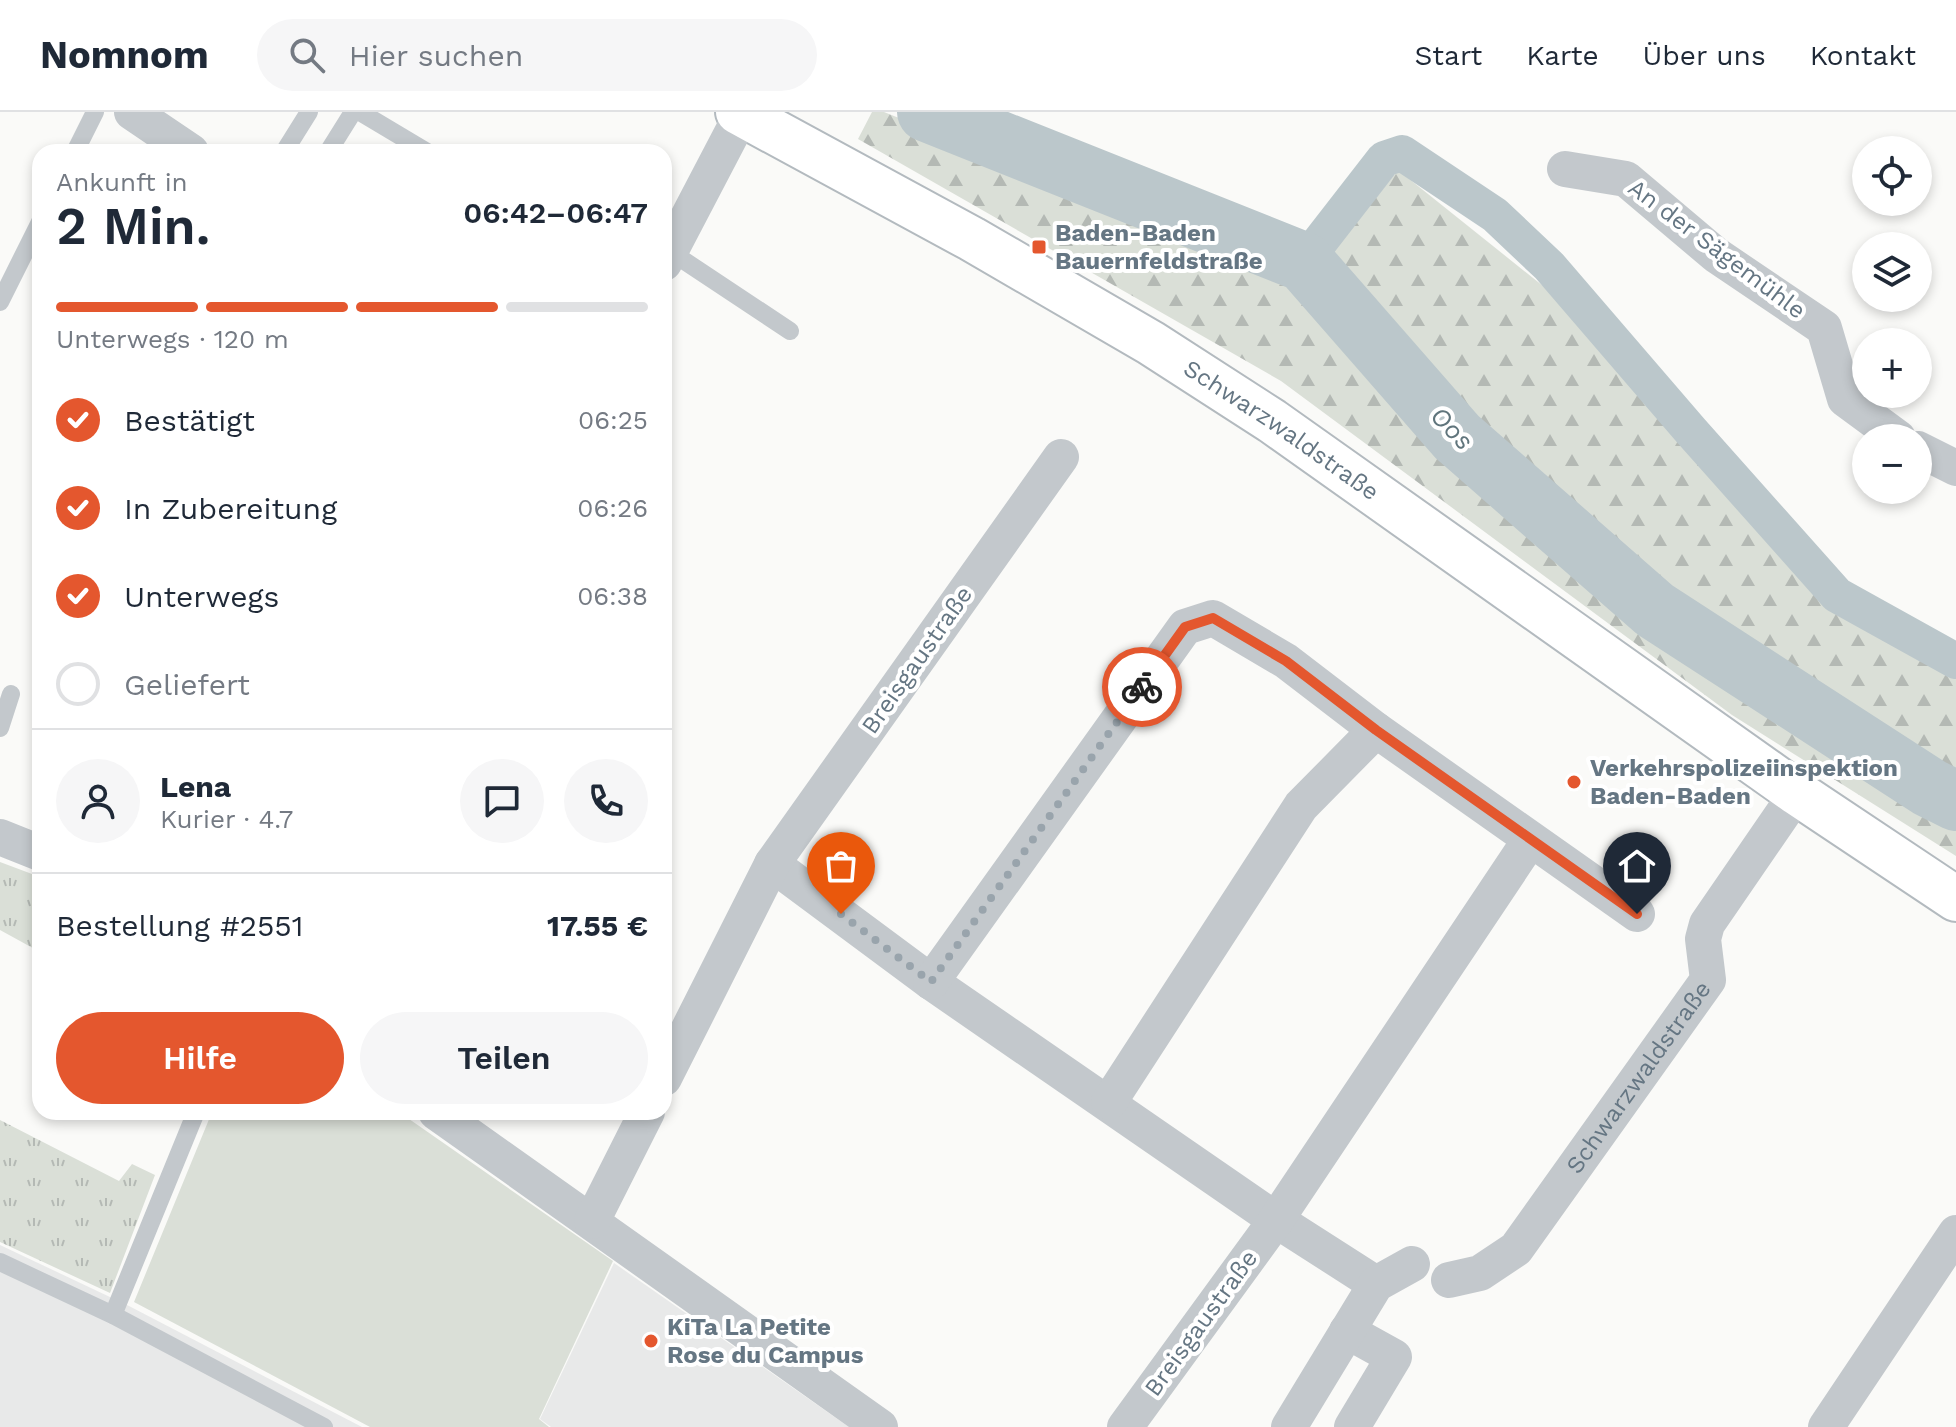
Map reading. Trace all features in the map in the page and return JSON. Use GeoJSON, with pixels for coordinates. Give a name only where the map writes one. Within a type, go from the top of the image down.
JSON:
{"type":"FeatureCollection","features":[{"type":"Feature","properties":{"kind":"street"},"geometry":{"type":"LineString","coordinates":[[132,112],[179,144]]}},
{"type":"Feature","properties":{"kind":"street"},"geometry":{"type":"LineString","coordinates":[[672,248],[741,113]]}},
{"type":"Feature","properties":{"kind":"street","name":"Schwarzwaldstraße"},"geometry":{"type":"LineString","coordinates":[[741,113],[972,239],[1165,352],[1272,421],[1797,793],[1956,899]]}},
{"type":"Feature","properties":{"kind":"street","name":"An der Sägemühle"},"geometry":{"type":"LineString","coordinates":[[1565,169],[1626,179],[1716,255],[1824,328],[1845,399],[1879,424]]}},
{"type":"Feature","properties":{"kind":"street"},"geometry":{"type":"LineString","coordinates":[[1932,456],[1956,468]]}},
{"type":"Feature","properties":{"kind":"street","name":"Breisgaustraße"},"geometry":{"type":"LineString","coordinates":[[672,1062],[772,864],[1061,457]]}},
{"type":"Feature","properties":{"kind":"street"},"geometry":{"type":"LineString","coordinates":[[931,982],[1185,627],[1213,618],[1286,661],[1376,730],[1637,914]]}},
{"type":"Feature","properties":{"kind":"street"},"geometry":{"type":"LineString","coordinates":[[1109,1102],[1301,806],[1376,730]]}},
{"type":"Feature","properties":{"kind":"street","name":"Schwarzwaldstraße"},"geometry":{"type":"LineString","coordinates":[[1449,1280],[1480,1273],[1516,1249],[1699,993],[1708,980],[1703,939],[1707,924],[1797,793]]}},
{"type":"Feature","properties":{"kind":"street"},"geometry":{"type":"LineString","coordinates":[[0,837],[32,850]]}},
{"type":"Feature","properties":{"kind":"street","name":"Breisgaustraße"},"geometry":{"type":"LineString","coordinates":[[1125,1427],[1276,1220],[1530,840]]}},
{"type":"Feature","properties":{"kind":"street"},"geometry":{"type":"LineString","coordinates":[[772,864],[931,982],[1276,1220],[1376,1284]]}},
{"type":"Feature","properties":{"kind":"street"},"geometry":{"type":"LineString","coordinates":[[447,1120],[880,1427]]}},
{"type":"Feature","properties":{"kind":"street"},"geometry":{"type":"LineString","coordinates":[[592,1221],[643,1120]]}},
{"type":"Feature","properties":{"kind":"street"},"geometry":{"type":"LineString","coordinates":[[1826,1427],[1956,1233]]}},
{"type":"Feature","properties":{"kind":"street"},"geometry":{"type":"LineString","coordinates":[[1289,1427],[1376,1284],[1412,1264]]}},
{"type":"Feature","properties":{"kind":"street"},"geometry":{"type":"LineString","coordinates":[[1347,1331],[1394,1357],[1352,1427]]}},
{"type":"Feature","properties":{"kind":"lane"},"geometry":{"type":"LineString","coordinates":[[79,144],[95,112]]}},
{"type":"Feature","properties":{"kind":"lane"},"geometry":{"type":"LineString","coordinates":[[289,144],[309,112]]}},
{"type":"Feature","properties":{"kind":"lane"},"geometry":{"type":"LineString","coordinates":[[333,144],[353,112]]}},
{"type":"Feature","properties":{"kind":"lane"},"geometry":{"type":"LineString","coordinates":[[360,112],[414,144]]}},
{"type":"Feature","properties":{"kind":"lane"},"geometry":{"type":"LineString","coordinates":[[0,302],[32,238]]}},
{"type":"Feature","properties":{"kind":"lane"},"geometry":{"type":"LineString","coordinates":[[672,263],[790,331]]}},
{"type":"Feature","properties":{"kind":"lane"},"geometry":{"type":"LineString","coordinates":[[0,728],[11,694]]}},
{"type":"Feature","properties":{"kind":"lane"},"geometry":{"type":"LineString","coordinates":[[113,1315],[193,1120]]}},
{"type":"Feature","properties":{"kind":"lane"},"geometry":{"type":"LineString","coordinates":[[0,1262],[113,1315],[324,1427]]}},
{"type":"Feature","properties":{"kind":"shaded area"},"geometry":{"type":"Polygon","coordinates":[[[0,1245],[129,1306],[362,1427],[0,1427],[0,1245]]]}},
{"type":"Feature","properties":{"kind":"shaded area","name":"KiTa La Petite Rose du Campus"},"geometry":{"type":"Polygon","coordinates":[[[614,1263],[849,1427],[551,1427],[540,1419],[614,1263]]]}},
{"type":"Feature","properties":{"kind":"green space"},"geometry":{"type":"Polygon","coordinates":[[[872,112],[884,112],[1308,282],[1398,170],[1563,302],[1832,603],[1956,672],[1956,856],[1732,715],[1281,381],[858,139],[872,112]]]}},
{"type":"Feature","properties":{"kind":"green space"},"geometry":{"type":"Polygon","coordinates":[[[0,862],[32,874],[32,948],[0,930],[0,862]]]}},
{"type":"Feature","properties":{"kind":"green space"},"geometry":{"type":"Polygon","coordinates":[[[0,1120],[119,1181],[132,1164],[155,1175],[110,1293],[0,1242],[0,1120]]]}},
{"type":"Feature","properties":{"kind":"green space"},"geometry":{"type":"Polygon","coordinates":[[[209,1120],[410,1120],[613,1261],[539,1419],[549,1427],[370,1427],[134,1302],[209,1120]]]}},
{"type":"Feature","properties":{"kind":"waterway","name":"Oos"},"geometry":{"type":"LineString","coordinates":[[927,112],[1304,262],[1457,437],[1655,610],[1930,788],[1956,801]]}},
{"type":"Feature","properties":{"kind":"waterway"},"geometry":{"type":"LineString","coordinates":[[1304,262],[1384,159],[1402,153],[1495,215],[1549,266],[1837,595],[1956,661]]}},
{"type":"Feature","properties":{"kind":"way so far"},"geometry":{"type":"LineString","coordinates":[[841,914],[931,982],[1142,687]]}},
{"type":"Feature","properties":{"kind":"place","name":"Baden-Baden Bauernfeldstraße"},"geometry":{"type":"Point","coordinates":[1039,247]}},
{"type":"Feature","properties":{"kind":"place","name":"Verkehrspolizeiinspektion Baden-Baden"},"geometry":{"type":"Point","coordinates":[1574,782]}},
{"type":"Feature","properties":{"kind":"place","name":"KiTa La Petite Rose du Campus"},"geometry":{"type":"Point","coordinates":[651,1341]}},
{"type":"Feature","properties":{"kind":"route"},"geometry":{"type":"LineString","coordinates":[[1142,687],[1185,627],[1213,618],[1286,661],[1376,730],[1637,914]]}}]}
